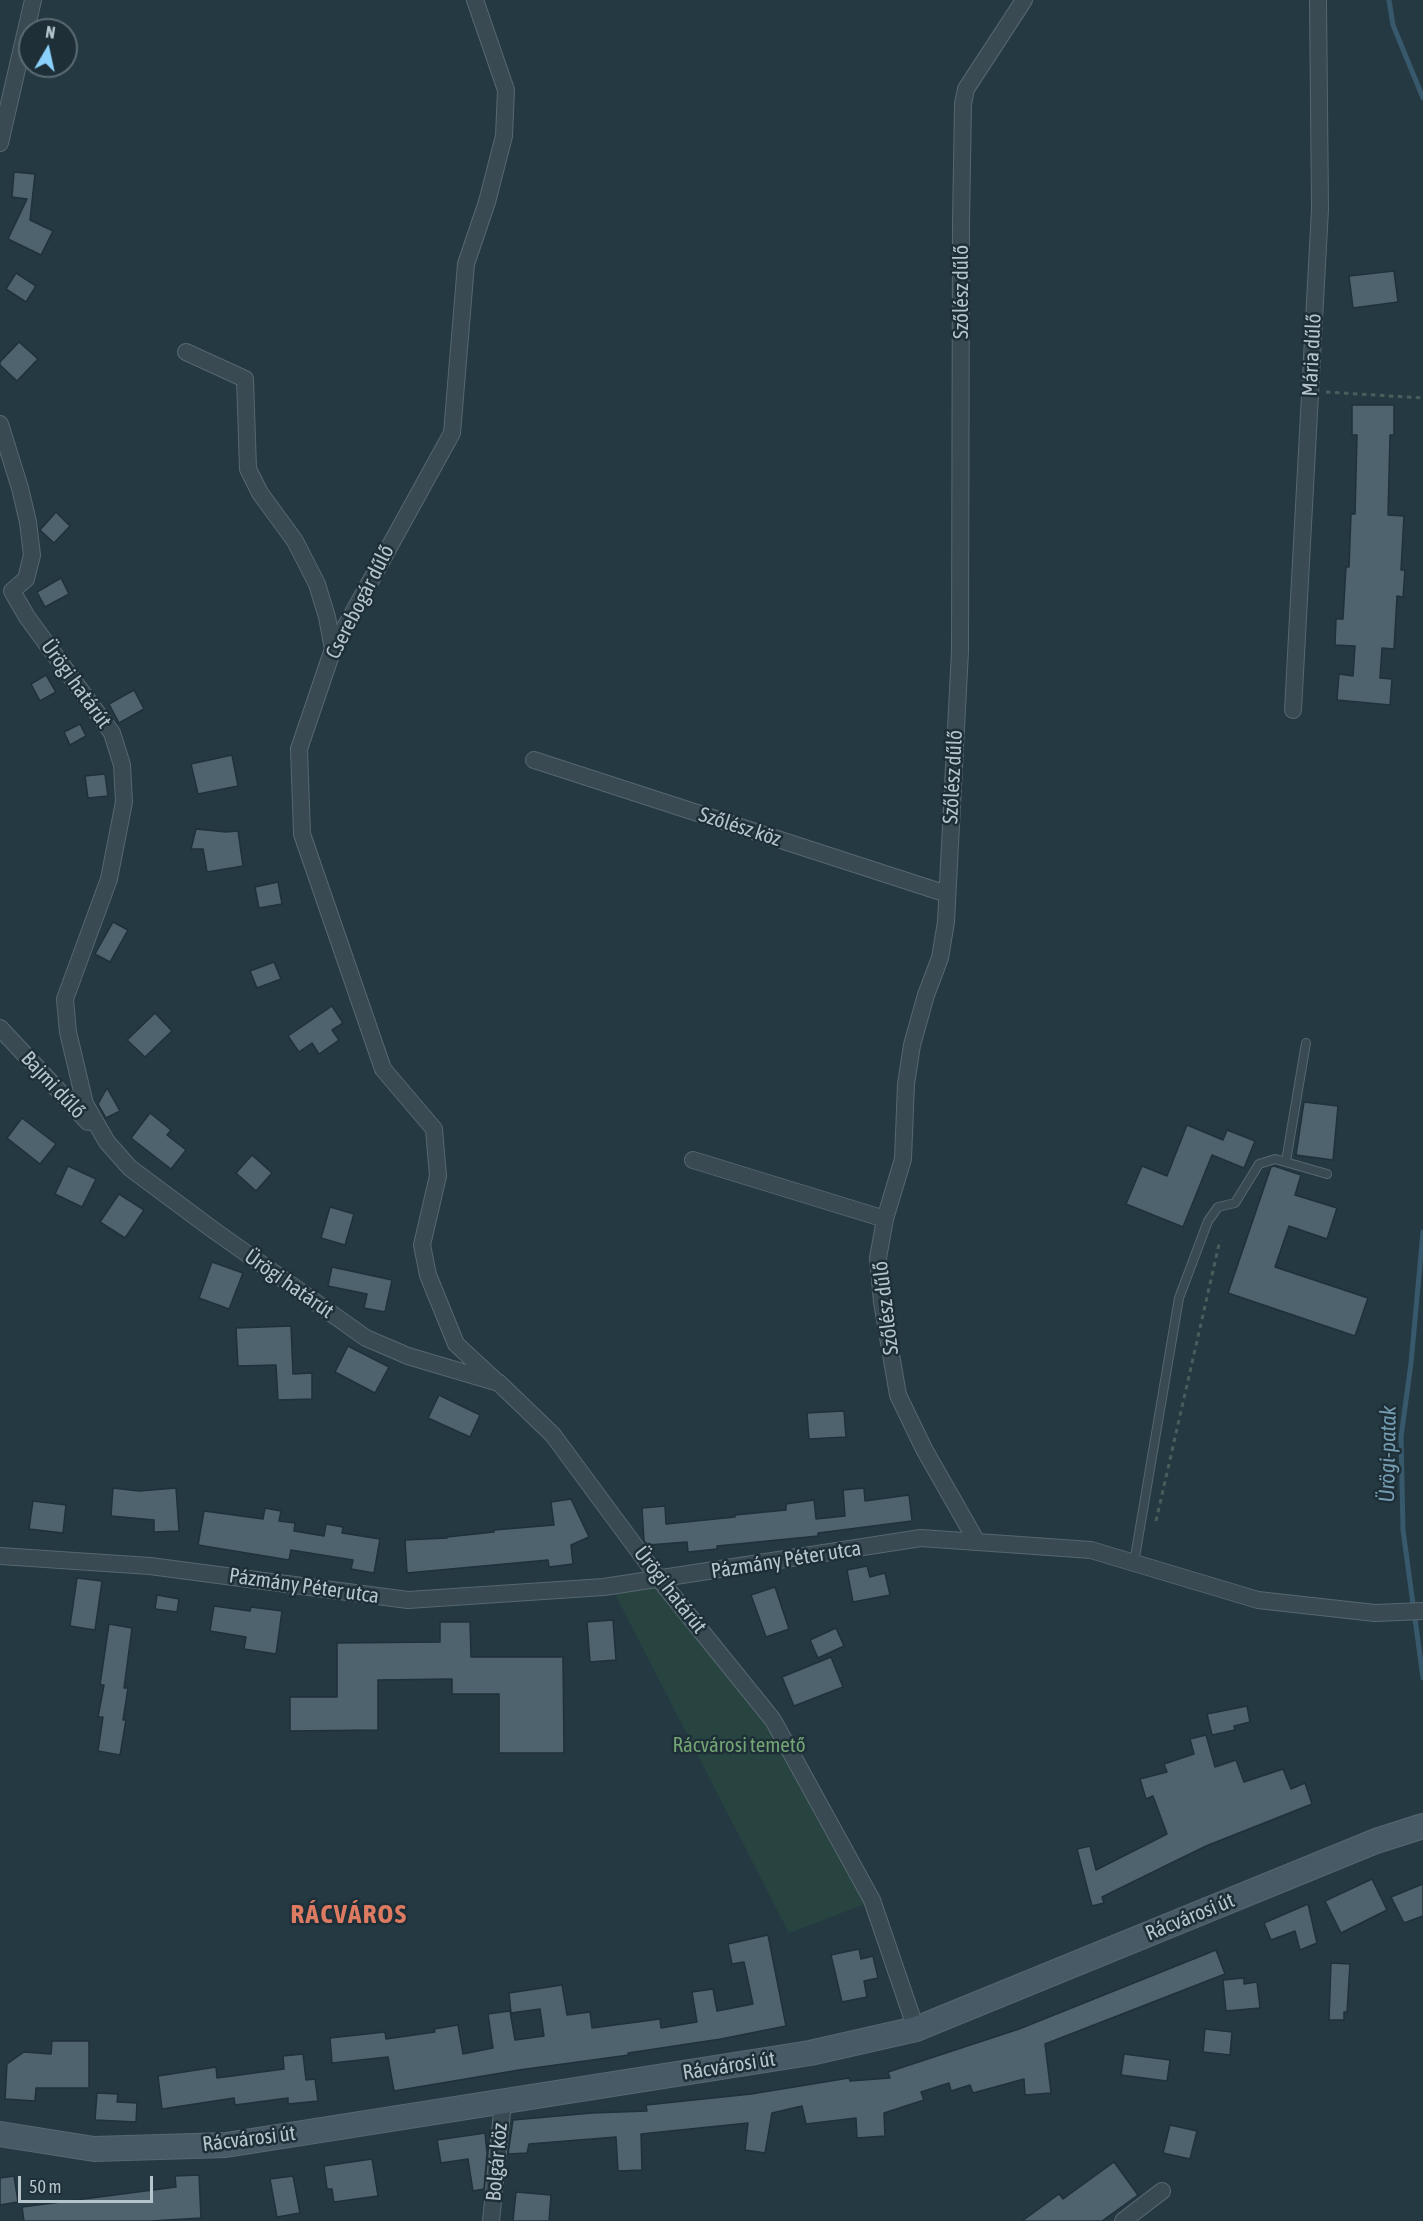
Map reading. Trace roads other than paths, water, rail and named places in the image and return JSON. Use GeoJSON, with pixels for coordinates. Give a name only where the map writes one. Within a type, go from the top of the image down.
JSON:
{"type":"FeatureCollection","features":[{"type":"Feature","properties":{"kind":"street"},"geometry":{"type":"LineString","coordinates":[[0,143],[33,0]]}},
{"type":"Feature","properties":{"kind":"street","name":"Cserebogár dűlő"},"geometry":{"type":"LineString","coordinates":[[475,0],[506,90],[504,136],[487,202],[466,264],[452,433],[333,649],[299,748],[302,834],[383,1069],[434,1129],[438,1176],[422,1245],[428,1275],[456,1344],[499,1383]]}},
{"type":"Feature","properties":{"kind":"street","name":"Szőlész dűlő"},"geometry":{"type":"LineString","coordinates":[[977,1542],[924,1449],[898,1395],[882,1302],[878,1258],[885,1219],[903,1159],[906,1084],[912,1045],[926,995],[940,958],[946,922],[960,651],[963,104],[966,89],[1024,0]]}},
{"type":"Feature","properties":{"kind":"street","name":"Mária dűlő"},"geometry":{"type":"LineString","coordinates":[[1293,710],[1320,209],[1318,0]]}},
{"type":"Feature","properties":{"kind":"street"},"geometry":{"type":"LineString","coordinates":[[186,352],[245,379],[248,469],[260,493],[295,541],[317,584],[327,617],[333,649]]}},
{"type":"Feature","properties":{"kind":"street","name":"Ürögi határút"},"geometry":{"type":"LineString","coordinates":[[0,424],[20,488],[28,522],[32,555],[26,579],[6,590],[112,733],[122,765],[124,802],[109,879],[65,999],[68,1032],[85,1104],[107,1142],[130,1168],[366,1338],[408,1356],[499,1383],[553,1435],[660,1580],[773,1720],[872,1900],[916,2029]]}},
{"type":"Feature","properties":{"kind":"street","name":"Szőlész köz"},"geometry":{"type":"LineString","coordinates":[[534,760],[947,894]]}},
{"type":"Feature","properties":{"kind":"street","name":"Bajmi dűlő"},"geometry":{"type":"LineString","coordinates":[[0,1028],[107,1142]]}},
{"type":"Feature","properties":{"kind":"street"},"geometry":{"type":"LineString","coordinates":[[693,1160],[885,1219]]}},
{"type":"Feature","properties":{"kind":"street","name":"Pázmány Péter utca"},"geometry":{"type":"LineString","coordinates":[[0,1556],[150,1566],[408,1600],[604,1587],[921,1538],[1091,1550],[1258,1600],[1375,1614],[1423,1611]]}},
{"type":"Feature","properties":{"kind":"street","name":"Rácvárosi út"},"geometry":{"type":"LineString","coordinates":[[0,2134],[94,2148],[226,2145],[810,2053],[916,2029],[1376,1841],[1423,1826]]}},
{"type":"Feature","properties":{"kind":"street","name":"Bolgár köz"},"geometry":{"type":"LineString","coordinates":[[491,2221],[503,2102]]}},
{"type":"Feature","properties":{"kind":"street"},"geometry":{"type":"LineString","coordinates":[[1123,2221],[1162,2191]]}},
{"type":"Feature","properties":{"kind":"lane"},"geometry":{"type":"LineString","coordinates":[[1286,1161],[1306,1043]]}},
{"type":"Feature","properties":{"kind":"lane"},"geometry":{"type":"LineString","coordinates":[[1134,1563],[1179,1298],[1208,1221],[1218,1207],[1235,1203],[1259,1164],[1275,1159],[1327,1174]]}},
{"type":"Feature","properties":{"kind":"waterway"},"geometry":{"type":"LineString","coordinates":[[1389,0],[1393,25],[1423,98]]}},
{"type":"Feature","properties":{"kind":"waterway","name":"Ürögi-patak"},"geometry":{"type":"LineString","coordinates":[[1423,1232],[1411,1363],[1401,1437],[1403,1530],[1423,1678]]}},
{"type":"Feature","properties":{"kind":"district","name":"RÁCVÁROS"},"geometry":{"type":"Point","coordinates":[349,1914]}},
{"type":"Feature","properties":{"kind":"park label","name":"Rácvárosi temető"},"geometry":{"type":"Point","coordinates":[739,1745]}}]}
